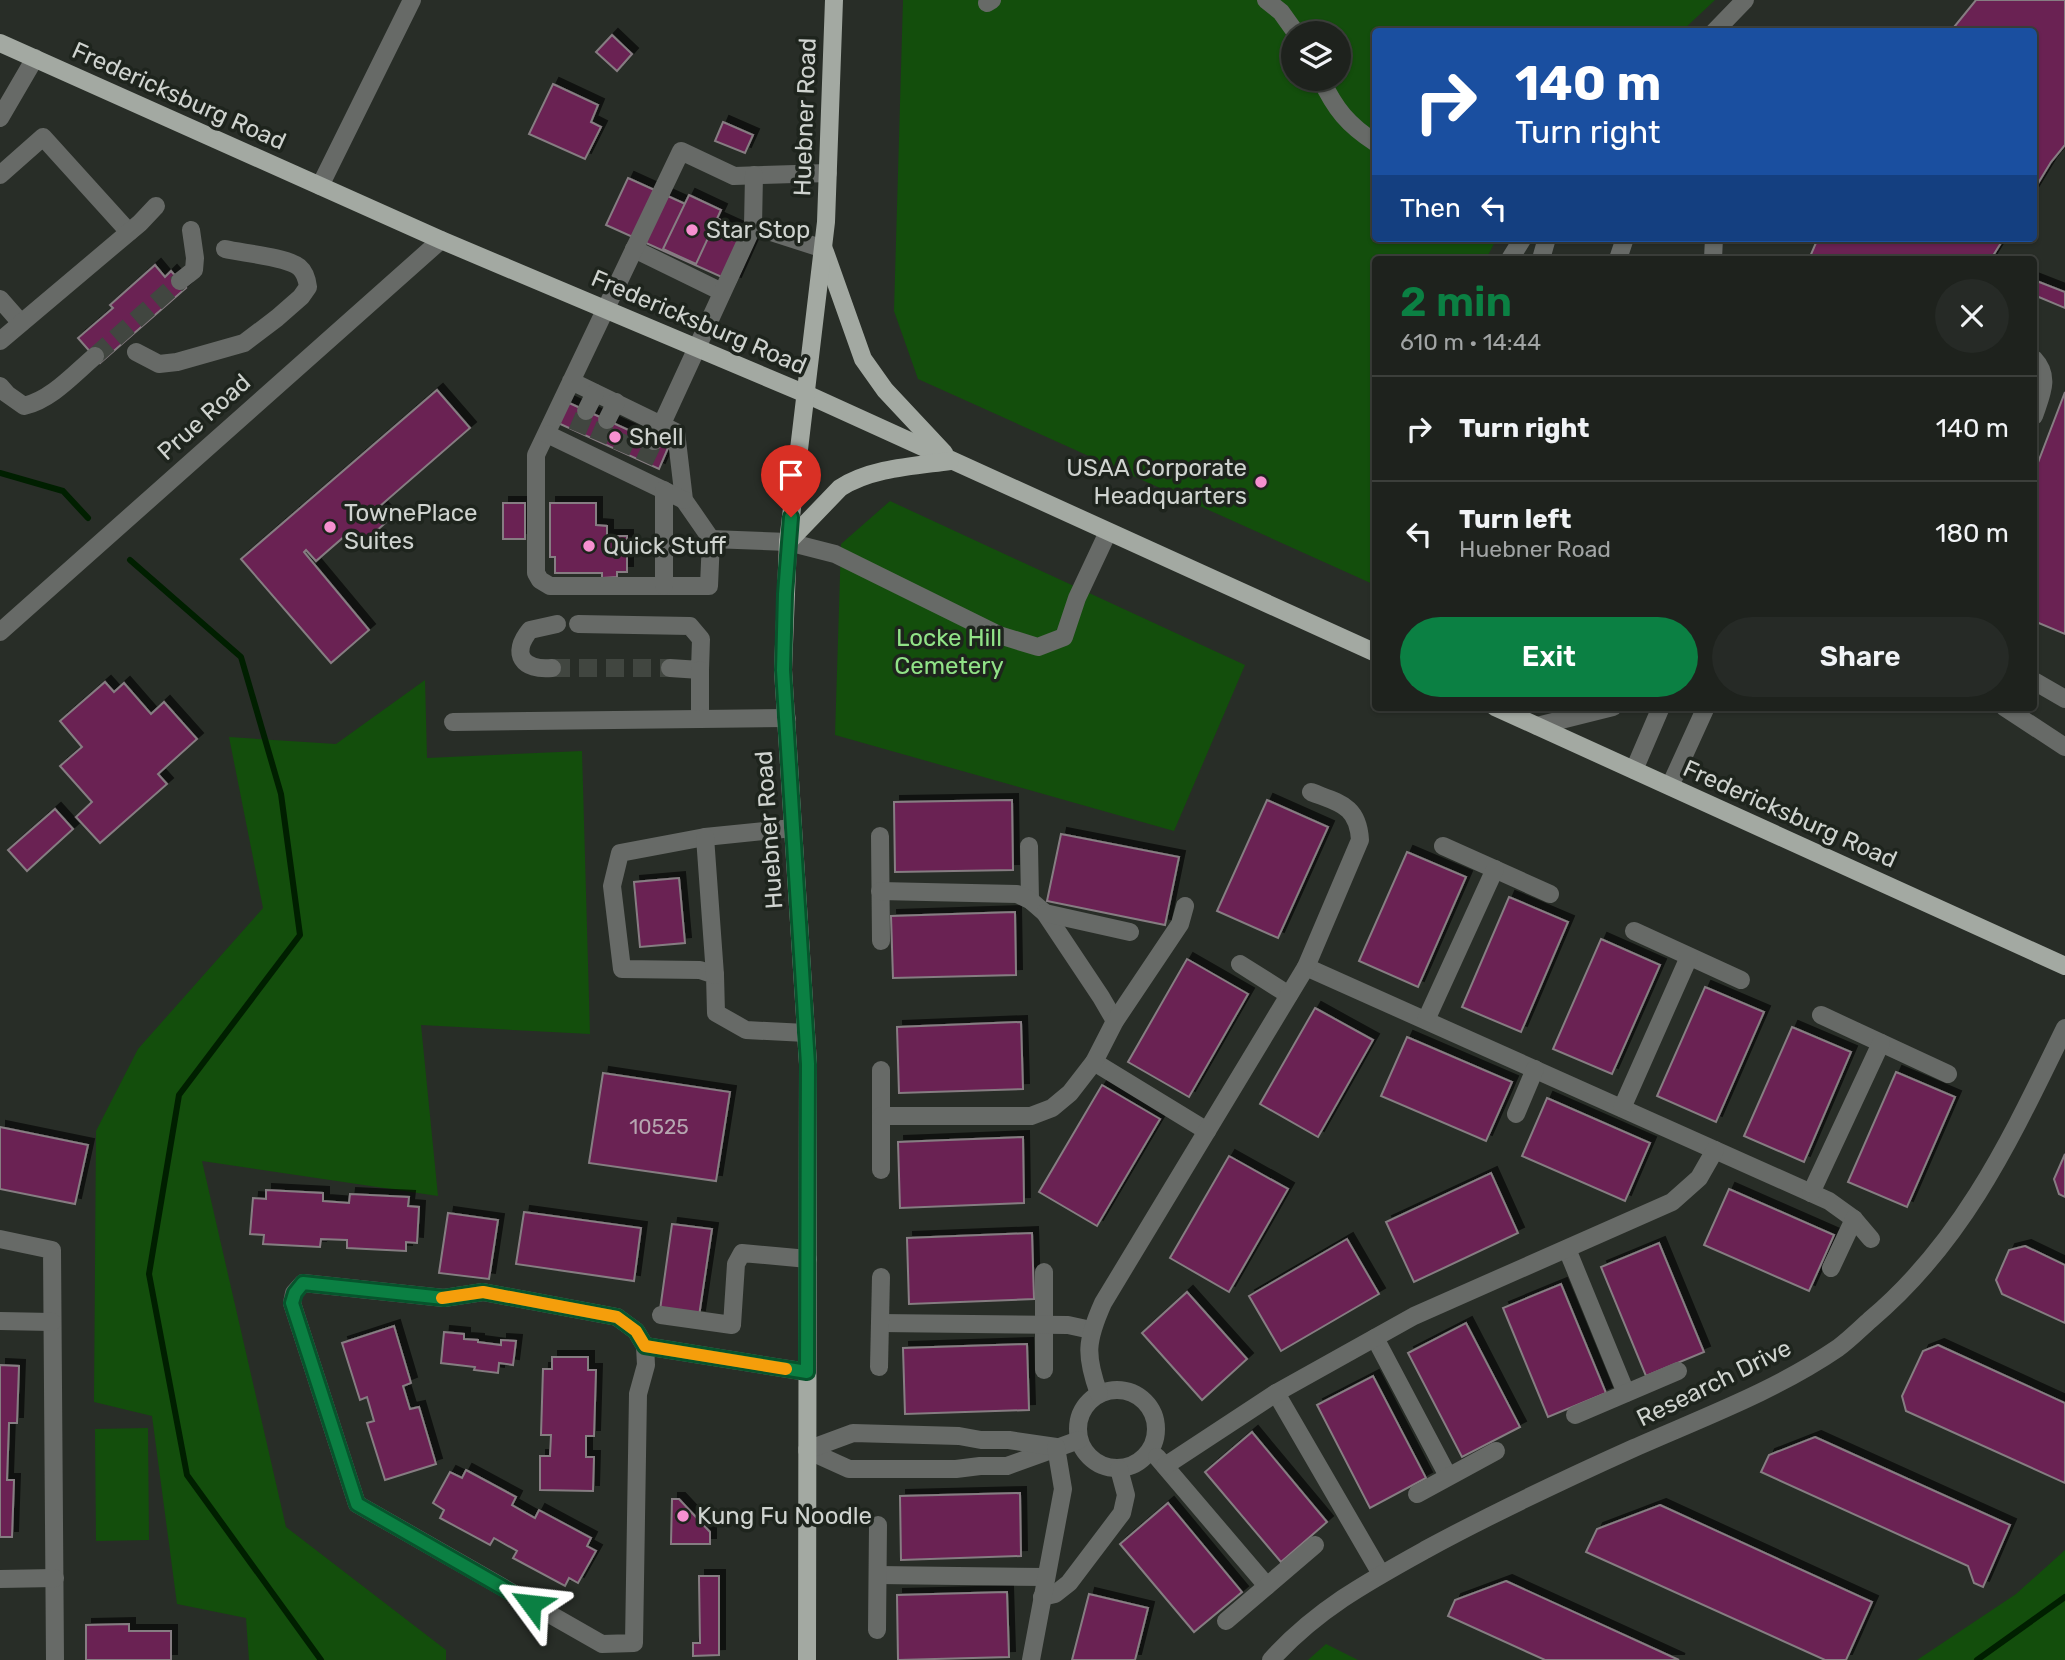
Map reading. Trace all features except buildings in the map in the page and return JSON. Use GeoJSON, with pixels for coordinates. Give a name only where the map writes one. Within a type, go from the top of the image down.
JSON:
{"type":"FeatureCollection","features":[{"type":"Feature","properties":{"kind":"main road","name":"Huebner Road"},"geometry":{"type":"LineString","coordinates":[[807,1660],[808,1064],[783,670],[788,542],[824,249],[834,0]]}},
{"type":"Feature","properties":{"kind":"main road","name":"Fredericksburg Road"},"geometry":{"type":"LineString","coordinates":[[0,43],[440,240],[806,394],[1372,651]]}},
{"type":"Feature","properties":{"kind":"main road"},"geometry":{"type":"LineString","coordinates":[[824,249],[863,359],[886,390],[951,461]]}},
{"type":"Feature","properties":{"kind":"main road"},"geometry":{"type":"LineString","coordinates":[[788,542],[840,488],[849,483],[863,477],[908,467],[951,461]]}},
{"type":"Feature","properties":{"kind":"main road","name":"Fredericksburg Road"},"geometry":{"type":"LineString","coordinates":[[1504,711],[2065,966]]}},
{"type":"Feature","properties":{"kind":"street"},"geometry":{"type":"LineString","coordinates":[[320,186],[412,0]]}},
{"type":"Feature","properties":{"kind":"street"},"geometry":{"type":"LineString","coordinates":[[1266,0],[1287,21]]}},
{"type":"Feature","properties":{"kind":"street"},"geometry":{"type":"LineString","coordinates":[[1718,28],[1745,0]]}},
{"type":"Feature","properties":{"kind":"street"},"geometry":{"type":"LineString","coordinates":[[0,118],[35,58]]}},
{"type":"Feature","properties":{"kind":"street"},"geometry":{"type":"LineString","coordinates":[[1327,91],[1353,128],[1372,140]]}},
{"type":"Feature","properties":{"kind":"street"},"geometry":{"type":"LineString","coordinates":[[0,175],[43,137],[129,232]]}},
{"type":"Feature","properties":{"kind":"street"},"geometry":{"type":"LineString","coordinates":[[547,434],[574,439],[641,470],[664,490],[684,500],[711,539],[709,586],[550,586],[540,580],[536,573],[536,456],[681,151],[734,176],[828,173]]}},
{"type":"Feature","properties":{"kind":"street"},"geometry":{"type":"LineString","coordinates":[[654,441],[753,226],[754,175]]}},
{"type":"Feature","properties":{"kind":"street"},"geometry":{"type":"LineString","coordinates":[[0,341],[156,206]]}},
{"type":"Feature","properties":{"kind":"street"},"geometry":{"type":"LineString","coordinates":[[753,226],[824,249]]}},
{"type":"Feature","properties":{"kind":"street"},"geometry":{"type":"LineString","coordinates":[[180,281],[194,270],[191,230]]}},
{"type":"Feature","properties":{"kind":"street","name":"Prue Road"},"geometry":{"type":"LineString","coordinates":[[0,632],[440,240]]}},
{"type":"Feature","properties":{"kind":"street"},"geometry":{"type":"LineString","coordinates":[[136,352],[159,364],[177,362],[244,342],[285,311],[308,287],[307,278],[300,268],[290,262],[225,249]]}},
{"type":"Feature","properties":{"kind":"street"},"geometry":{"type":"LineString","coordinates":[[634,249],[722,292]]}},
{"type":"Feature","properties":{"kind":"street"},"geometry":{"type":"LineString","coordinates":[[0,299],[21,323]]}},
{"type":"Feature","properties":{"kind":"street"},"geometry":{"type":"LineString","coordinates":[[0,386],[24,406],[34,404],[95,356]]}},
{"type":"Feature","properties":{"kind":"street"},"geometry":{"type":"LineString","coordinates":[[2037,362],[2041,366],[2045,385],[2037,408]]}},
{"type":"Feature","properties":{"kind":"street"},"geometry":{"type":"LineString","coordinates":[[571,381],[677,432],[684,500]]}},
{"type":"Feature","properties":{"kind":"street"},"geometry":{"type":"LineString","coordinates":[[586,411],[595,393]]}},
{"type":"Feature","properties":{"kind":"street"},"geometry":{"type":"LineString","coordinates":[[607,420],[616,402]]}},
{"type":"Feature","properties":{"kind":"street"},"geometry":{"type":"LineString","coordinates":[[630,431],[638,413]]}},
{"type":"Feature","properties":{"kind":"street"},"geometry":{"type":"LineString","coordinates":[[664,490],[664,586]]}},
{"type":"Feature","properties":{"kind":"street"},"geometry":{"type":"LineString","coordinates":[[711,539],[788,542],[835,554],[999,635],[1038,647],[1064,637],[1077,598],[1108,532]]}},
{"type":"Feature","properties":{"kind":"street"},"geometry":{"type":"LineString","coordinates":[[552,668],[538,670],[527,666],[520,655],[521,645],[530,630],[537,626],[557,624]]}},
{"type":"Feature","properties":{"kind":"street"},"geometry":{"type":"LineString","coordinates":[[578,624],[690,626],[701,639],[700,719]]}},
{"type":"Feature","properties":{"kind":"street"},"geometry":{"type":"LineString","coordinates":[[670,668],[700,670]]}},
{"type":"Feature","properties":{"kind":"street"},"geometry":{"type":"LineString","coordinates":[[2037,683],[2065,699]]}},
{"type":"Feature","properties":{"kind":"street"},"geometry":{"type":"LineString","coordinates":[[1537,726],[1597,711]]}},
{"type":"Feature","properties":{"kind":"street"},"geometry":{"type":"LineString","coordinates":[[1634,770],[1659,711]]}},
{"type":"Feature","properties":{"kind":"street"},"geometry":{"type":"LineString","coordinates":[[1670,786],[1704,711]]}},
{"type":"Feature","properties":{"kind":"street"},"geometry":{"type":"LineString","coordinates":[[2010,711],[2065,747]]}},
{"type":"Feature","properties":{"kind":"street"},"geometry":{"type":"LineString","coordinates":[[453,722],[787,718]]}},
{"type":"Feature","properties":{"kind":"street"},"geometry":{"type":"LineString","coordinates":[[1099,1394],[1089,1362],[1091,1331],[1103,1303],[1306,967],[1360,840],[1359,824],[1353,813],[1341,803],[1311,792]]}},
{"type":"Feature","properties":{"kind":"street"},"geometry":{"type":"LineString","coordinates":[[715,975],[700,970],[622,969],[612,886],[620,853],[705,837],[793,828]]}},
{"type":"Feature","properties":{"kind":"street"},"geometry":{"type":"LineString","coordinates":[[880,836],[881,942]]}},
{"type":"Feature","properties":{"kind":"street"},"geometry":{"type":"LineString","coordinates":[[705,837],[716,1013],[746,1030],[806,1033]]}},
{"type":"Feature","properties":{"kind":"street"},"geometry":{"type":"LineString","coordinates":[[1029,846],[1030,900]]}},
{"type":"Feature","properties":{"kind":"street"},"geometry":{"type":"LineString","coordinates":[[1443,846],[1550,894]]}},
{"type":"Feature","properties":{"kind":"street"},"geometry":{"type":"LineString","coordinates":[[1426,1020],[1495,869]]}},
{"type":"Feature","properties":{"kind":"street"},"geometry":{"type":"LineString","coordinates":[[880,891],[1017,894],[1030,900],[1045,913],[1115,1021]]}},
{"type":"Feature","properties":{"kind":"street"},"geometry":{"type":"LineString","coordinates":[[881,1116],[1031,1116],[1052,1108],[1070,1093],[1094,1062],[1115,1021],[1180,924],[1185,905]]}},
{"type":"Feature","properties":{"kind":"street"},"geometry":{"type":"LineString","coordinates":[[1045,913],[1130,932]]}},
{"type":"Feature","properties":{"kind":"street"},"geometry":{"type":"LineString","coordinates":[[1634,931],[1741,981]]}},
{"type":"Feature","properties":{"kind":"street"},"geometry":{"type":"LineString","coordinates":[[1622,1108],[1689,957]]}},
{"type":"Feature","properties":{"kind":"street"},"geometry":{"type":"LineString","coordinates":[[1240,964],[1289,995]]}},
{"type":"Feature","properties":{"kind":"street"},"geometry":{"type":"LineString","coordinates":[[1306,967],[1829,1201],[1854,1219],[1871,1239]]}},
{"type":"Feature","properties":{"kind":"street"},"geometry":{"type":"LineString","coordinates":[[1821,1015],[1948,1074]]}},
{"type":"Feature","properties":{"kind":"street","name":"Research Drive"},"geometry":{"type":"LineString","coordinates":[[1271,1660],[1302,1628],[1332,1604],[1381,1574],[1498,1511],[1634,1448],[1742,1403],[1839,1347],[1895,1300],[1935,1255],[1971,1205],[1995,1168],[2065,1028]]}},
{"type":"Feature","properties":{"kind":"street"},"geometry":{"type":"LineString","coordinates":[[1811,1193],[1881,1043]]}},
{"type":"Feature","properties":{"kind":"street"},"geometry":{"type":"LineString","coordinates":[[1094,1062],[1207,1131]]}},
{"type":"Feature","properties":{"kind":"street"},"geometry":{"type":"LineString","coordinates":[[1516,1114],[1535,1069]]}},
{"type":"Feature","properties":{"kind":"street"},"geometry":{"type":"LineString","coordinates":[[881,1070],[881,1170]]}},
{"type":"Feature","properties":{"kind":"street"},"geometry":{"type":"LineString","coordinates":[[1164,1466],[1276,1393],[1414,1316],[1672,1202],[1699,1178],[1715,1150]]}},
{"type":"Feature","properties":{"kind":"street"},"geometry":{"type":"LineString","coordinates":[[1830,1268],[1854,1219]]}},
{"type":"Feature","properties":{"kind":"street"},"geometry":{"type":"LineString","coordinates":[[0,1239],[52,1250],[55,1660]]}},
{"type":"Feature","properties":{"kind":"street"},"geometry":{"type":"LineString","coordinates":[[1567,1249],[1626,1393]]}},
{"type":"Feature","properties":{"kind":"street"},"geometry":{"type":"LineString","coordinates":[[661,1315],[732,1325],[736,1264],[742,1253],[808,1259]]}},
{"type":"Feature","properties":{"kind":"street"},"geometry":{"type":"LineString","coordinates":[[1044,1272],[1044,1370]]}},
{"type":"Feature","properties":{"kind":"street"},"geometry":{"type":"LineString","coordinates":[[879,1367],[881,1277]]}},
{"type":"Feature","properties":{"kind":"street"},"geometry":{"type":"LineString","coordinates":[[645,1346],[646,1366],[638,1394],[634,1643],[602,1644],[357,1504],[292,1303],[295,1293],[303,1283],[444,1298],[483,1292],[617,1317],[636,1331],[645,1346],[807,1372]]}},
{"type":"Feature","properties":{"kind":"street"},"geometry":{"type":"LineString","coordinates":[[0,1321],[52,1322]]}},
{"type":"Feature","properties":{"kind":"street"},"geometry":{"type":"LineString","coordinates":[[880,1323],[1068,1325],[1091,1331]]}},
{"type":"Feature","properties":{"kind":"street"},"geometry":{"type":"LineString","coordinates":[[1375,1338],[1448,1476]]}},
{"type":"Feature","properties":{"kind":"street"},"geometry":{"type":"LineString","coordinates":[[1575,1415],[1678,1371]]}},
{"type":"Feature","properties":{"kind":"street"},"geometry":{"type":"LineString","coordinates":[[1109,1391],[1130,1392],[1148,1404],[1156,1424],[1156,1435],[1150,1449],[1139,1462],[1119,1469],[1098,1465],[1083,1450],[1079,1440],[1079,1419],[1083,1409],[1099,1394],[1109,1391]]}},
{"type":"Feature","properties":{"kind":"street"},"geometry":{"type":"LineString","coordinates":[[1276,1393],[1381,1574]]}},
{"type":"Feature","properties":{"kind":"street"},"geometry":{"type":"LineString","coordinates":[[807,1450],[853,1433],[1009,1440],[1056,1447]]}},
{"type":"Feature","properties":{"kind":"street"},"geometry":{"type":"LineString","coordinates":[[968,1467],[969,1438]]}},
{"type":"Feature","properties":{"kind":"street"},"geometry":{"type":"LineString","coordinates":[[807,1450],[849,1469],[1007,1466],[1079,1440]]}},
{"type":"Feature","properties":{"kind":"street"},"geometry":{"type":"LineString","coordinates":[[1031,1660],[1063,1489],[1056,1447]]}},
{"type":"Feature","properties":{"kind":"street"},"geometry":{"type":"LineString","coordinates":[[1150,1449],[1267,1586]]}},
{"type":"Feature","properties":{"kind":"street"},"geometry":{"type":"LineString","coordinates":[[1417,1494],[1496,1451]]}},
{"type":"Feature","properties":{"kind":"street"},"geometry":{"type":"LineString","coordinates":[[1042,1597],[1055,1594],[1069,1583],[1122,1513],[1126,1495],[1119,1469]]}},
{"type":"Feature","properties":{"kind":"street"},"geometry":{"type":"LineString","coordinates":[[877,1630],[878,1525]]}},
{"type":"Feature","properties":{"kind":"street"},"geometry":{"type":"LineString","coordinates":[[1226,1620],[1315,1545]]}},
{"type":"Feature","properties":{"kind":"street"},"geometry":{"type":"LineString","coordinates":[[878,1575],[1046,1577]]}},
{"type":"Feature","properties":{"kind":"street"},"geometry":{"type":"LineString","coordinates":[[0,1579],[55,1578]]}},
{"type":"Feature","properties":{"kind":"green space","name":"USAA Corporate Headquarters"},"geometry":{"type":"Polygon","coordinates":[[[903,0],[1715,0],[1685,28],[1372,28],[1372,242],[1495,242],[1488,256],[1372,256],[1372,584],[918,379],[894,311],[903,0]]]}},
{"type":"Feature","properties":{"kind":"green space","name":"Locke Hill Cemetery"},"geometry":{"type":"Polygon","coordinates":[[[890,501],[1245,665],[1174,831],[835,735],[841,544],[890,501]]]}},
{"type":"Feature","properties":{"kind":"green space"},"geometry":{"type":"Polygon","coordinates":[[[425,680],[427,758],[582,751],[590,1034],[421,1025],[438,1196],[202,1161],[286,1527],[446,1650],[446,1660],[249,1660],[246,1618],[177,1604],[152,1416],[94,1402],[96,1131],[138,1049],[263,908],[229,737],[336,744],[425,680]]]}},
{"type":"Feature","properties":{"kind":"green space"},"geometry":{"type":"Polygon","coordinates":[[[148,1428],[149,1540],[96,1541],[95,1429],[148,1428]]]}},
{"type":"Feature","properties":{"kind":"green space"},"geometry":{"type":"Polygon","coordinates":[[[2065,1550],[2065,1660],[1917,1660],[2016,1594],[2065,1550]]]}},
{"type":"Feature","properties":{"kind":"green space"},"geometry":{"type":"Polygon","coordinates":[[[1326,1644],[1358,1660],[1308,1660],[1326,1644]]]}},
{"type":"Feature","properties":{"kind":"waterway"},"geometry":{"type":"LineString","coordinates":[[0,473],[63,491],[88,518]]}},
{"type":"Feature","properties":{"kind":"waterway"},"geometry":{"type":"LineString","coordinates":[[130,560],[241,657],[281,794],[300,935],[179,1095],[149,1274],[187,1475],[321,1660]]}},
{"type":"Feature","properties":{"kind":"waterway"},"geometry":{"type":"LineString","coordinates":[[1977,1660],[2065,1597]]}},
{"type":"Feature","properties":{"kind":"tunnel"},"geometry":{"type":"LineString","coordinates":[[95,356],[180,281]]}},
{"type":"Feature","properties":{"kind":"tunnel"},"geometry":{"type":"LineString","coordinates":[[577,432],[586,411]]}},
{"type":"Feature","properties":{"kind":"tunnel"},"geometry":{"type":"LineString","coordinates":[[598,441],[607,420]]}},
{"type":"Feature","properties":{"kind":"tunnel"},"geometry":{"type":"LineString","coordinates":[[621,452],[630,431]]}},
{"type":"Feature","properties":{"kind":"tunnel"},"geometry":{"type":"LineString","coordinates":[[644,462],[654,441]]}},
{"type":"Feature","properties":{"kind":"tunnel"},"geometry":{"type":"LineString","coordinates":[[552,668],[670,668]]}},
{"type":"Feature","properties":{"kind":"slow traffic"},"geometry":{"type":"LineString","coordinates":[[442,1298],[483,1292],[617,1317],[636,1331],[645,1346],[786,1369]]}},
{"type":"Feature","properties":{"kind":"place","name":"Star Stop"},"geometry":{"type":"Point","coordinates":[692,230]}},
{"type":"Feature","properties":{"kind":"place","name":"Shell"},"geometry":{"type":"Point","coordinates":[615,437]}},
{"type":"Feature","properties":{"kind":"place","name":"USAA Corporate Headquarters"},"geometry":{"type":"Point","coordinates":[1261,482]}},
{"type":"Feature","properties":{"kind":"place","name":"TownePlace Suites"},"geometry":{"type":"Point","coordinates":[330,527]}},
{"type":"Feature","properties":{"kind":"place","name":"Quick Stuff"},"geometry":{"type":"Point","coordinates":[589,546]}},
{"type":"Feature","properties":{"kind":"place","name":"Kung Fu Noodle"},"geometry":{"type":"Point","coordinates":[683,1516]}},
{"type":"Feature","properties":{"kind":"route"},"geometry":{"type":"LineString","coordinates":[[531,1604],[357,1504],[292,1303],[295,1293],[303,1283],[444,1298],[483,1292],[617,1317],[636,1331],[645,1346],[807,1372],[808,1064],[783,670],[791,517]]}}]}
